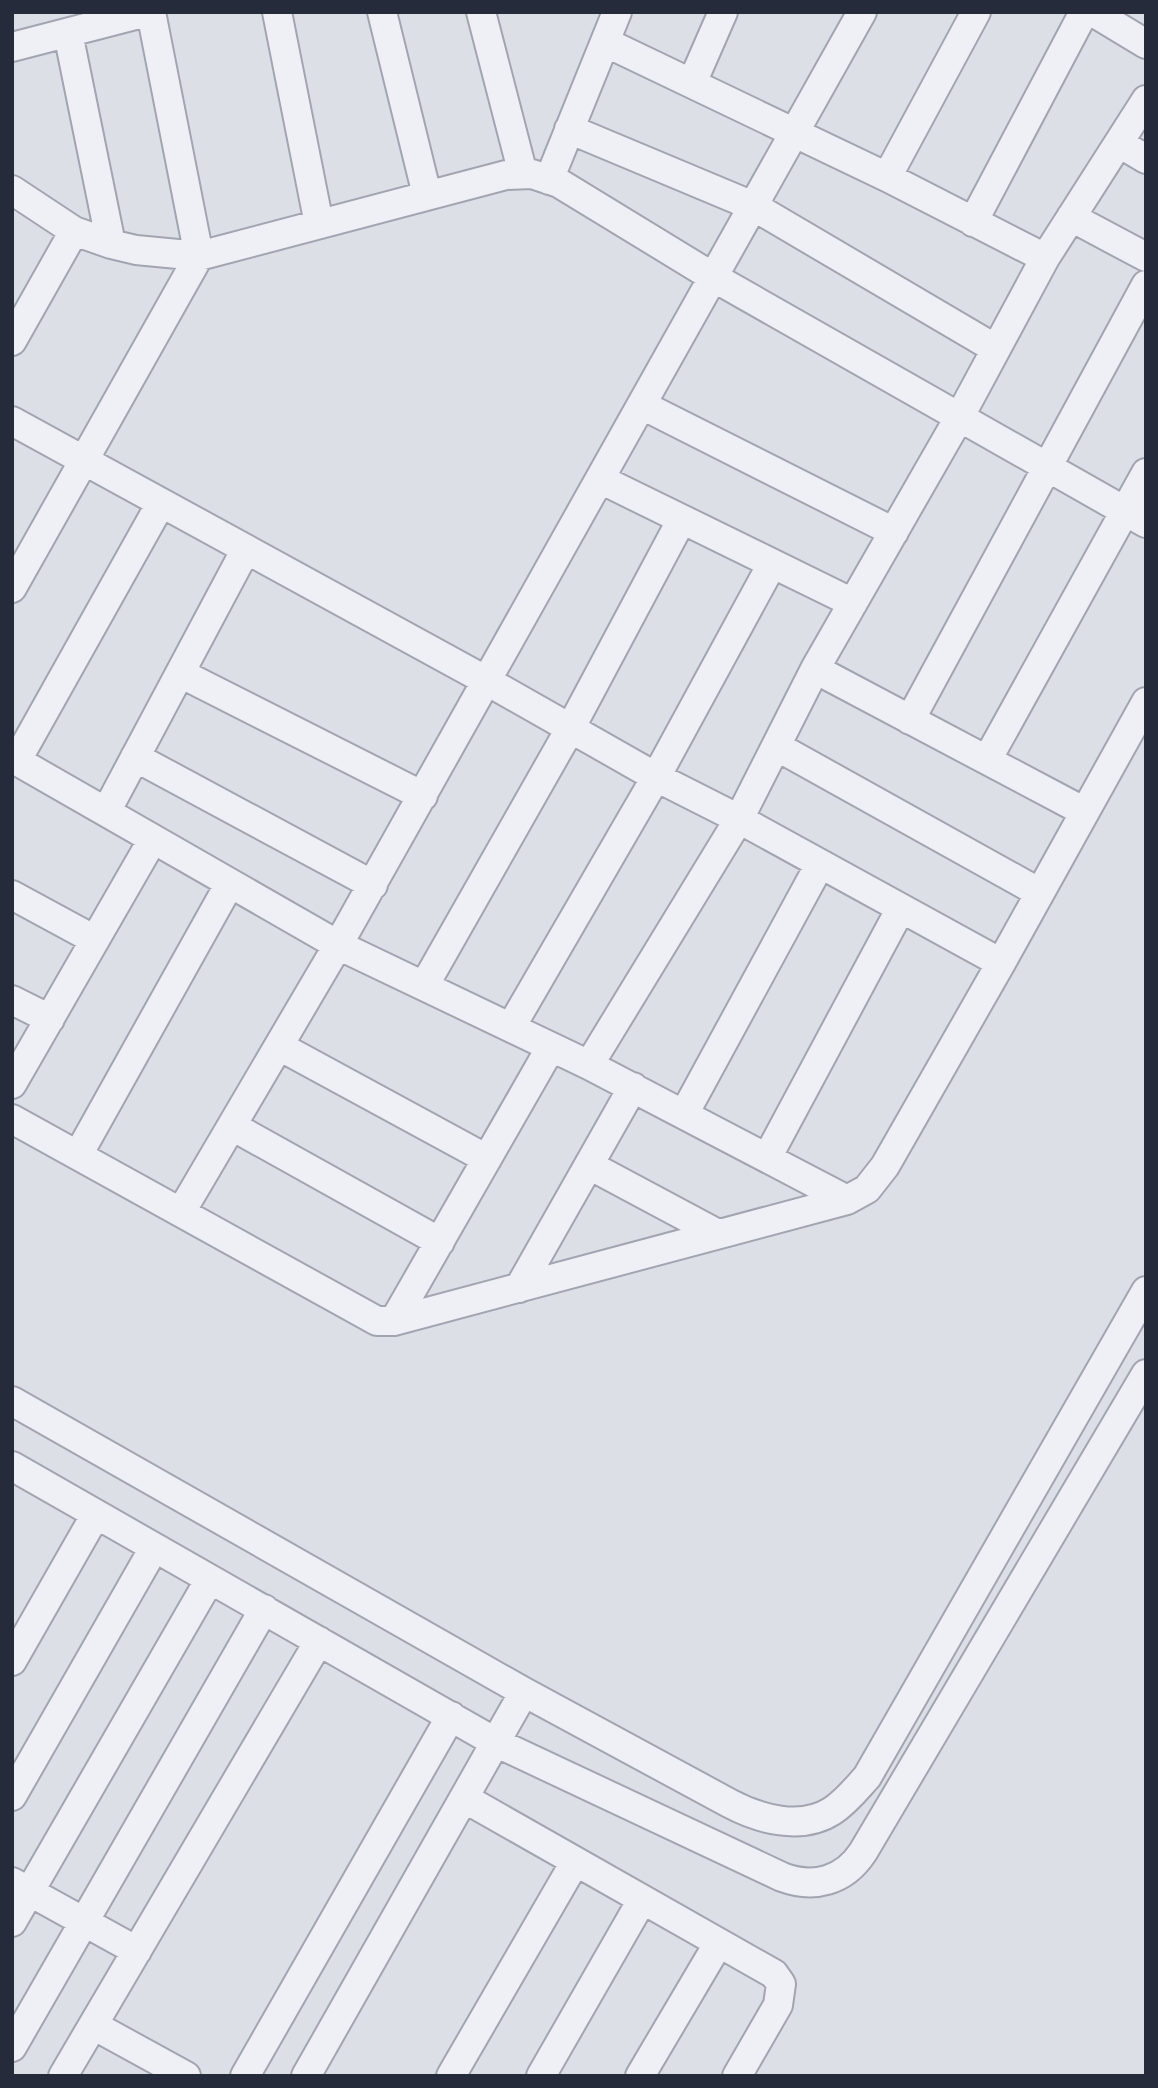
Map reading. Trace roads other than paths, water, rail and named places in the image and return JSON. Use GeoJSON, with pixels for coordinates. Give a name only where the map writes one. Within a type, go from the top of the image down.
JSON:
{"type":"FeatureCollection","features":[{"type":"Feature","properties":{"kind":"street"},"geometry":{"type":"LineString","coordinates":[[12,47],[149,12],[198,256],[12,588]]}},
{"type":"Feature","properties":{"kind":"street"},"geometry":{"type":"LineString","coordinates":[[276,12],[319,224]]}},
{"type":"Feature","properties":{"kind":"street"},"geometry":{"type":"LineString","coordinates":[[382,12],[427,195]]}},
{"type":"Feature","properties":{"kind":"street"},"geometry":{"type":"LineString","coordinates":[[481,12],[536,177]]}},
{"type":"Feature","properties":{"kind":"street"},"geometry":{"type":"LineString","coordinates":[[536,177],[569,130],[617,12]]}},
{"type":"Feature","properties":{"kind":"street"},"geometry":{"type":"LineString","coordinates":[[692,83],[723,12]]}},
{"type":"Feature","properties":{"kind":"street"},"geometry":{"type":"LineString","coordinates":[[181,1213],[373,885],[862,12]]}},
{"type":"Feature","properties":{"kind":"street"},"geometry":{"type":"LineString","coordinates":[[887,177],[975,12]]}},
{"type":"Feature","properties":{"kind":"street"},"geometry":{"type":"LineString","coordinates":[[973,222],[1084,12]]}},
{"type":"Feature","properties":{"kind":"street"},"geometry":{"type":"LineString","coordinates":[[1093,12],[1146,44]]}},
{"type":"Feature","properties":{"kind":"street"},"geometry":{"type":"LineString","coordinates":[[68,33],[111,244]]}},
{"type":"Feature","properties":{"kind":"street"},"geometry":{"type":"LineString","coordinates":[[605,42],[887,177],[1045,258]]}},
{"type":"Feature","properties":{"kind":"street"},"geometry":{"type":"LineString","coordinates":[[589,1065],[739,819],[815,669],[960,416],[1045,258],[1146,100]]}},
{"type":"Feature","properties":{"kind":"street"},"geometry":{"type":"LineString","coordinates":[[569,130],[753,206],[996,349]]}},
{"type":"Feature","properties":{"kind":"street"},"geometry":{"type":"LineString","coordinates":[[1119,143],[1146,159]]}},
{"type":"Feature","properties":{"kind":"street"},"geometry":{"type":"LineString","coordinates":[[12,190],[74,230],[111,244],[136,250],[198,256],[506,175],[536,177],[559,183],[713,277],[1135,517]]}},
{"type":"Feature","properties":{"kind":"street"},"geometry":{"type":"LineString","coordinates":[[1071,217],[1146,257]]}},
{"type":"Feature","properties":{"kind":"street"},"geometry":{"type":"LineString","coordinates":[[12,341],[74,230]]}},
{"type":"Feature","properties":{"kind":"street"},"geometry":{"type":"LineString","coordinates":[[910,720],[1146,285]]}},
{"type":"Feature","properties":{"kind":"street"},"geometry":{"type":"LineString","coordinates":[[642,405],[894,531]]}},
{"type":"Feature","properties":{"kind":"street"},"geometry":{"type":"LineString","coordinates":[[12,421],[487,681],[656,777],[739,819],[1001,963]]}},
{"type":"Feature","properties":{"kind":"street"},"geometry":{"type":"LineString","coordinates":[[987,760],[1135,517],[1146,473]]}},
{"type":"Feature","properties":{"kind":"street"},"geometry":{"type":"LineString","coordinates":[[600,480],[853,603]]}},
{"type":"Feature","properties":{"kind":"street"},"geometry":{"type":"LineString","coordinates":[[161,503],[15,759],[338,946],[551,1046],[847,1200]]}},
{"type":"Feature","properties":{"kind":"street"},"geometry":{"type":"LineString","coordinates":[[424,986],[570,729],[682,519]]}},
{"type":"Feature","properties":{"kind":"street"},"geometry":{"type":"LineString","coordinates":[[106,812],[246,549]]}},
{"type":"Feature","properties":{"kind":"street"},"geometry":{"type":"LineString","coordinates":[[511,1027],[656,777],[772,564]]}},
{"type":"Feature","properties":{"kind":"street"},"geometry":{"type":"LineString","coordinates":[[815,669],[1085,812]]}},
{"type":"Feature","properties":{"kind":"street"},"geometry":{"type":"LineString","coordinates":[[180,673],[423,796]]}},
{"type":"Feature","properties":{"kind":"street"},"geometry":{"type":"LineString","coordinates":[[12,1119],[377,1321],[394,1321],[847,1200],[867,1189],[885,1166],[1146,702]]}},
{"type":"Feature","properties":{"kind":"street"},"geometry":{"type":"LineString","coordinates":[[776,746],[1040,893]]}},
{"type":"Feature","properties":{"kind":"street"},"geometry":{"type":"LineString","coordinates":[[135,757],[373,885]]}},
{"type":"Feature","properties":{"kind":"street"},"geometry":{"type":"LineString","coordinates":[[12,1084],[153,839]]}},
{"type":"Feature","properties":{"kind":"street"},"geometry":{"type":"LineString","coordinates":[[684,1114],[820,864]]}},
{"type":"Feature","properties":{"kind":"street"},"geometry":{"type":"LineString","coordinates":[[78,1155],[230,883]]}},
{"type":"Feature","properties":{"kind":"street"},"geometry":{"type":"LineString","coordinates":[[12,895],[95,940]]}},
{"type":"Feature","properties":{"kind":"street"},"geometry":{"type":"LineString","coordinates":[[767,1158],[901,908]]}},
{"type":"Feature","properties":{"kind":"street"},"geometry":{"type":"LineString","coordinates":[[12,1000],[50,1019]]}},
{"type":"Feature","properties":{"kind":"street"},"geometry":{"type":"LineString","coordinates":[[279,1046],[487,1159]]}},
{"type":"Feature","properties":{"kind":"street"},"geometry":{"type":"LineString","coordinates":[[394,1321],[551,1046]]}},
{"type":"Feature","properties":{"kind":"street"},"geometry":{"type":"LineString","coordinates":[[519,1288],[633,1087]]}},
{"type":"Feature","properties":{"kind":"street"},"geometry":{"type":"LineString","coordinates":[[232,1126],[440,1242]]}},
{"type":"Feature","properties":{"kind":"street"},"geometry":{"type":"LineString","coordinates":[[589,1165],[718,1234]]}},
{"type":"Feature","properties":{"kind":"street"},"geometry":{"type":"LineString","coordinates":[[12,1401],[524,1692],[743,1811],[760,1817],[793,1821],[822,1817],[834,1811],[867,1777],[1146,1291]]}},
{"type":"Feature","properties":{"kind":"street"},"geometry":{"type":"LineString","coordinates":[[12,1466],[495,1742],[789,1880],[817,1883],[846,1872],[863,1852],[1146,1374]]}},
{"type":"Feature","properties":{"kind":"street"},"geometry":{"type":"LineString","coordinates":[[12,1661],[96,1514]]}},
{"type":"Feature","properties":{"kind":"street"},"geometry":{"type":"LineString","coordinates":[[12,1796],[155,1548]]}},
{"type":"Feature","properties":{"kind":"street"},"geometry":{"type":"LineString","coordinates":[[12,1922],[21,1887],[209,1579]]}},
{"type":"Feature","properties":{"kind":"street"},"geometry":{"type":"LineString","coordinates":[[12,2047],[264,1609]]}},
{"type":"Feature","properties":{"kind":"street"},"geometry":{"type":"LineString","coordinates":[[63,2076],[319,1641]]}},
{"type":"Feature","properties":{"kind":"street"},"geometry":{"type":"LineString","coordinates":[[306,2076],[524,1692]]}},
{"type":"Feature","properties":{"kind":"street"},"geometry":{"type":"LineString","coordinates":[[245,2076],[451,1716]]}},
{"type":"Feature","properties":{"kind":"street"},"geometry":{"type":"LineString","coordinates":[[464,1798],[718,1944],[766,1968],[781,1984],[778,2005],[737,2076]]}},
{"type":"Feature","properties":{"kind":"street"},"geometry":{"type":"LineString","coordinates":[[451,2076],[575,1862]]}},
{"type":"Feature","properties":{"kind":"street"},"geometry":{"type":"LineString","coordinates":[[21,1887],[137,1951]]}},
{"type":"Feature","properties":{"kind":"street"},"geometry":{"type":"LineString","coordinates":[[541,2076],[642,1900]]}},
{"type":"Feature","properties":{"kind":"street"},"geometry":{"type":"LineString","coordinates":[[640,2076],[718,1944]]}},
{"type":"Feature","properties":{"kind":"street"},"geometry":{"type":"LineString","coordinates":[[93,2025],[158,2069],[186,2076]]}}]}
